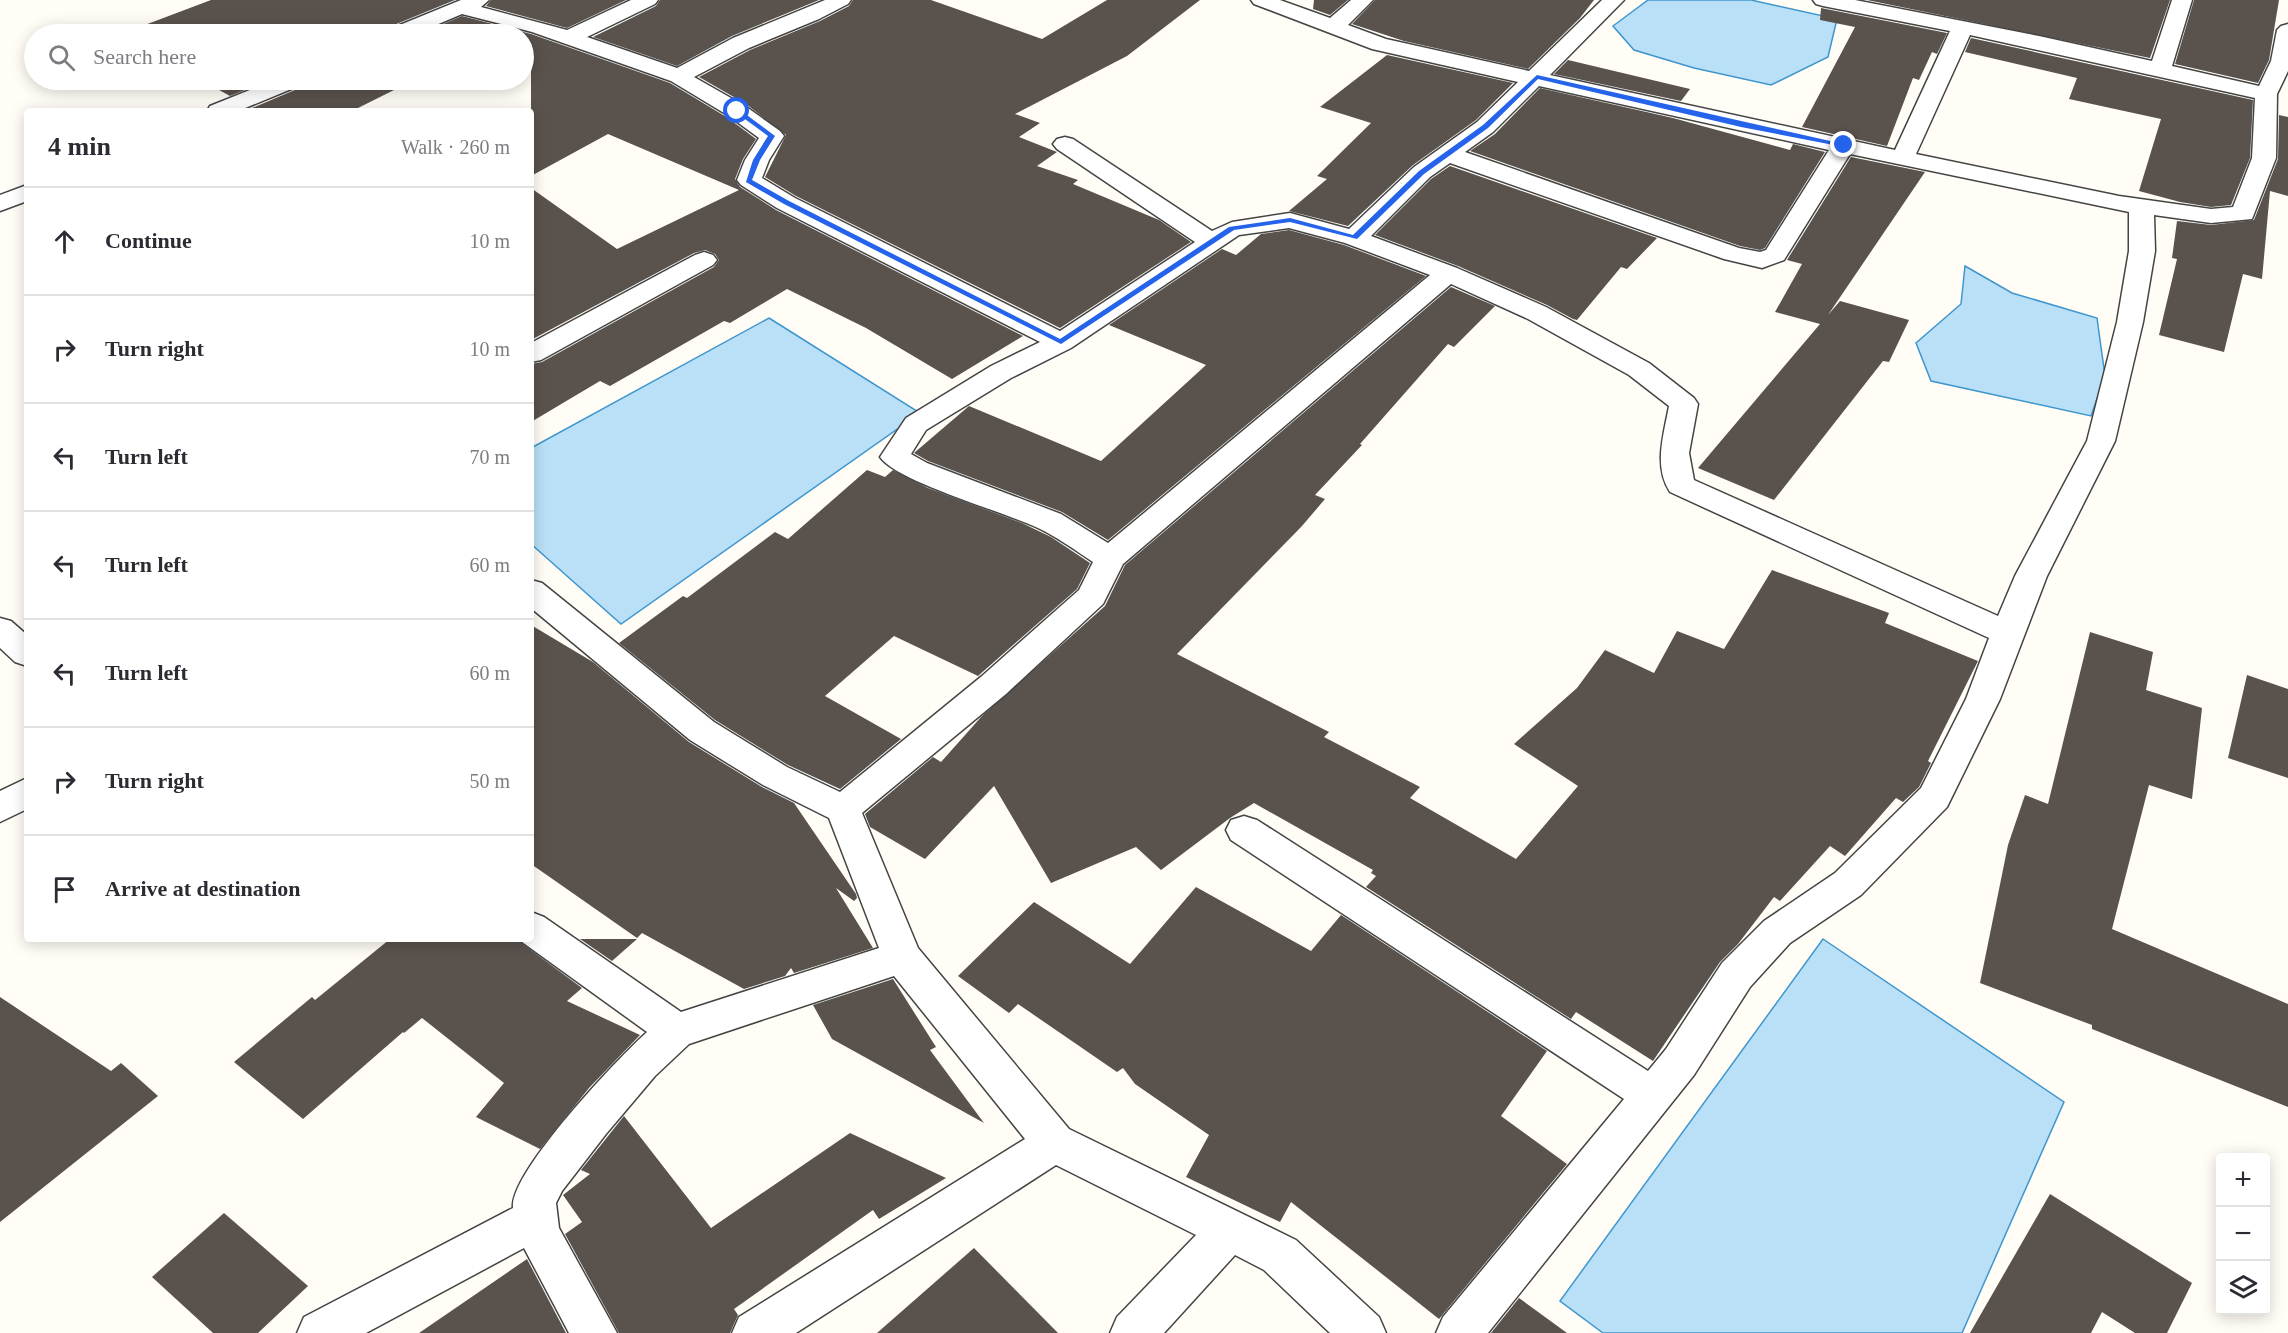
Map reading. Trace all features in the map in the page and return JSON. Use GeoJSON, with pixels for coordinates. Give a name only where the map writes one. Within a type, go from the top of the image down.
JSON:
{"type":"FeatureCollection","features":[{"type":"Feature","properties":{"kind":"street"},"geometry":{"type":"LineString","coordinates":[[568,38],[648,0]]}},
{"type":"Feature","properties":{"kind":"street"},"geometry":{"type":"LineString","coordinates":[[679,76],[741,43],[812,15],[841,0]]}},
{"type":"Feature","properties":{"kind":"street"},"geometry":{"type":"LineString","coordinates":[[1261,0],[1380,44],[1741,124],[2141,206],[2211,216],[2243,214],[2264,158],[2266,94],[2282,61],[2288,30]]}},
{"type":"Feature","properties":{"kind":"street"},"geometry":{"type":"LineString","coordinates":[[1333,27],[1363,0]]}},
{"type":"Feature","properties":{"kind":"street"},"geometry":{"type":"LineString","coordinates":[[1354,238],[1422,172],[1485,127],[1614,0]]}},
{"type":"Feature","properties":{"kind":"street"},"geometry":{"type":"LineString","coordinates":[[1823,0],[1963,27],[2266,94]]}},
{"type":"Feature","properties":{"kind":"street"},"geometry":{"type":"LineString","coordinates":[[2160,70],[2181,0]]}},
{"type":"Feature","properties":{"kind":"street"},"geometry":{"type":"LineString","coordinates":[[422,24],[470,4],[528,24]]}},
{"type":"Feature","properties":{"kind":"street"},"geometry":{"type":"LineString","coordinates":[[534,26],[679,76],[737,111],[772,136],[757,160],[749,180],[786,203],[1061,342]]}},
{"type":"Feature","properties":{"kind":"street"},"geometry":{"type":"LineString","coordinates":[[1903,157],[1963,27]]}},
{"type":"Feature","properties":{"kind":"street"},"geometry":{"type":"LineString","coordinates":[[225,108],[268,90]]}},
{"type":"Feature","properties":{"kind":"street"},"geometry":{"type":"LineString","coordinates":[[1065,144],[1212,242]]}},
{"type":"Feature","properties":{"kind":"street"},"geometry":{"type":"LineString","coordinates":[[1448,154],[1733,254],[1762,260],[1775,255],[1844,145]]}},
{"type":"Feature","properties":{"kind":"street"},"geometry":{"type":"LineString","coordinates":[[2264,158],[2288,163]]}},
{"type":"Feature","properties":{"kind":"street"},"geometry":{"type":"LineString","coordinates":[[0,204],[24,193]]}},
{"type":"Feature","properties":{"kind":"street"},"geometry":{"type":"LineString","coordinates":[[1459,1333],[1680,1062],[1736,975],[1778,932],[1848,884],[1934,797],[1983,699],[2031,576],[2101,441],[2130,322],[2142,251],[2141,206]]}},
{"type":"Feature","properties":{"kind":"street"},"geometry":{"type":"LineString","coordinates":[[1110,558],[1050,521],[917,470],[895,457],[916,424],[1001,372],[1061,342],[1232,229],[1290,220],[1354,238],[1448,273],[1537,313],[1639,369],[1684,404],[1674,453],[1680,484],[1815,548],[2007,633]]}},
{"type":"Feature","properties":{"kind":"street"},"geometry":{"type":"LineString","coordinates":[[534,352],[704,260]]}},
{"type":"Feature","properties":{"kind":"street"},"geometry":{"type":"LineString","coordinates":[[843,809],[994,685],[1092,596],[1110,558],[1448,273]]}},
{"type":"Feature","properties":{"kind":"street"},"geometry":{"type":"LineString","coordinates":[[534,593],[702,730],[775,776],[843,809],[902,957],[1054,1143],[1280,1255],[1363,1333]]}},
{"type":"Feature","properties":{"kind":"street"},"geometry":{"type":"LineString","coordinates":[[0,629],[24,651]]}},
{"type":"Feature","properties":{"kind":"street"},"geometry":{"type":"LineString","coordinates":[[0,808],[24,794]]}},
{"type":"Feature","properties":{"kind":"street"},"geometry":{"type":"LineString","coordinates":[[1244,830],[1653,1096]]}},
{"type":"Feature","properties":{"kind":"street"},"geometry":{"type":"LineString","coordinates":[[534,930],[676,1031]]}},
{"type":"Feature","properties":{"kind":"street"},"geometry":{"type":"LineString","coordinates":[[594,1333],[538,1232],[534,1201],[547,1177],[641,1063],[676,1031],[902,957]]}},
{"type":"Feature","properties":{"kind":"street"},"geometry":{"type":"LineString","coordinates":[[755,1333],[1054,1143]]}},
{"type":"Feature","properties":{"kind":"street"},"geometry":{"type":"LineString","coordinates":[[320,1333],[536,1219]]}},
{"type":"Feature","properties":{"kind":"street"},"geometry":{"type":"LineString","coordinates":[[1133,1333],[1230,1230]]}},
{"type":"Feature","properties":{"kind":"water"},"geometry":{"type":"Polygon","coordinates":[[[1648,0],[1751,0],[1837,19],[1828,57],[1771,85],[1694,68],[1634,50],[1613,26],[1648,0]]]}},
{"type":"Feature","properties":{"kind":"water"},"geometry":{"type":"Polygon","coordinates":[[[1965,266],[2012,293],[2097,318],[2105,376],[2091,416],[1931,381],[1916,343],[1961,304],[1965,266]]]}},
{"type":"Feature","properties":{"kind":"water"},"geometry":{"type":"Polygon","coordinates":[[[769,318],[920,413],[621,624],[534,547],[534,446],[769,318]]]}},
{"type":"Feature","properties":{"kind":"water"},"geometry":{"type":"Polygon","coordinates":[[[1823,939],[2064,1102],[1962,1333],[1603,1333],[1560,1301],[1823,939]]]}},
{"type":"Feature","properties":{"kind":"building"},"geometry":{"type":"Polygon","coordinates":[[[211,0],[455,0],[396,24],[147,24],[211,0]]]}},
{"type":"Feature","properties":{"kind":"building"},"geometry":{"type":"Polygon","coordinates":[[[491,0],[626,0],[567,28],[486,6],[491,0]]]}},
{"type":"Feature","properties":{"kind":"building"},"geometry":{"type":"Polygon","coordinates":[[[660,0],[819,0],[732,36],[677,66],[593,37],[656,6],[660,0]]]}},
{"type":"Feature","properties":{"kind":"building"},"geometry":{"type":"Polygon","coordinates":[[[853,0],[931,0],[1042,39],[1107,0],[1200,0],[1127,56],[1015,114],[1040,123],[1019,137],[1057,152],[1037,166],[1078,180],[1073,184],[1159,220],[1191,242],[1060,328],[796,196],[765,177],[786,135],[746,104],[699,77],[750,50],[820,21],[849,6],[853,0]]]}},
{"type":"Feature","properties":{"kind":"building"},"geometry":{"type":"Polygon","coordinates":[[[1314,0],[1348,0],[1330,15],[1313,9],[1314,0]]]}},
{"type":"Feature","properties":{"kind":"building"},"geometry":{"type":"Polygon","coordinates":[[[1375,0],[1594,0],[1580,18],[1528,69],[1404,41],[1352,24],[1375,0]]]}},
{"type":"Feature","properties":{"kind":"building"},"geometry":{"type":"Polygon","coordinates":[[[1867,0],[2170,0],[2150,58],[1867,0]]]}},
{"type":"Feature","properties":{"kind":"building"},"geometry":{"type":"Polygon","coordinates":[[[2194,0],[2279,0],[2269,60],[2258,83],[2175,64],[2194,0]]]}},
{"type":"Feature","properties":{"kind":"building"},"geometry":{"type":"Polygon","coordinates":[[[1821,8],[1947,33],[1937,54],[1932,52],[1919,80],[1913,78],[1887,146],[1802,127],[1855,27],[1820,20],[1821,8]]]}},
{"type":"Feature","properties":{"kind":"building"},"geometry":{"type":"Polygon","coordinates":[[[462,16],[493,24],[443,24],[462,16]]]}},
{"type":"Feature","properties":{"kind":"building"},"geometry":{"type":"Polygon","coordinates":[[[534,35],[670,83],[728,118],[756,139],[743,159],[735,179],[740,187],[776,210],[1023,336],[952,379],[866,328],[787,289],[730,323],[724,321],[610,386],[600,381],[534,420],[534,363],[542,362],[714,267],[719,260],[715,254],[705,250],[694,253],[534,338],[534,190],[617,249],[739,190],[608,134],[534,174],[534,108],[531,108],[531,90],[534,90],[534,35]]]}},
{"type":"Feature","properties":{"kind":"building"},"geometry":{"type":"Polygon","coordinates":[[[1971,38],[2253,100],[2250,158],[2231,205],[2211,207],[2180,202],[2139,191],[2161,119],[2069,99],[2077,78],[1965,52],[1971,38]]]}},
{"type":"Feature","properties":{"kind":"building"},"geometry":{"type":"Polygon","coordinates":[[[1387,55],[1513,83],[1476,120],[1413,165],[1348,226],[1289,211],[1327,179],[1317,176],[1371,123],[1320,107],[1387,55]]]}},
{"type":"Feature","properties":{"kind":"building"},"geometry":{"type":"Polygon","coordinates":[[[1568,60],[1690,89],[1681,101],[1554,74],[1568,60]]]}},
{"type":"Feature","properties":{"kind":"building"},"geometry":{"type":"Polygon","coordinates":[[[1540,88],[1673,118],[1790,150],[1793,144],[1825,152],[1765,248],[1760,250],[1740,246],[1470,151],[1495,134],[1540,88]]]}},
{"type":"Feature","properties":{"kind":"building"},"geometry":{"type":"Polygon","coordinates":[[[219,90],[245,90],[230,96],[219,90]]]}},
{"type":"Feature","properties":{"kind":"building"},"geometry":{"type":"Polygon","coordinates":[[[295,90],[394,90],[358,108],[252,108],[295,90]]]}},
{"type":"Feature","properties":{"kind":"building"},"geometry":{"type":"Polygon","coordinates":[[[2279,115],[2288,117],[2288,196],[2270,191],[2262,279],[2243,274],[2224,352],[2159,335],[2177,259],[2172,258],[2177,221],[2211,225],[2254,220],[2278,159],[2279,115]]]}},
{"type":"Feature","properties":{"kind":"building"},"geometry":{"type":"Polygon","coordinates":[[[1851,157],[1925,172],[1828,315],[1840,301],[1909,320],[1889,362],[1883,361],[1774,500],[1698,468],[1820,324],[1775,312],[1802,264],[1787,260],[1851,157]]]}},
{"type":"Feature","properties":{"kind":"building"},"geometry":{"type":"Polygon","coordinates":[[[1450,166],[1657,238],[1627,269],[1621,267],[1577,320],[1573,319],[1547,305],[1458,266],[1375,235],[1431,179],[1450,166]]]}},
{"type":"Feature","properties":{"kind":"building"},"geometry":{"type":"Polygon","coordinates":[[[1289,230],[1344,245],[1426,276],[1108,540],[1062,512],[928,461],[914,453],[969,406],[1101,461],[1206,365],[1109,325],[1222,249],[1236,255],[1261,234],[1289,230]]]}},
{"type":"Feature","properties":{"kind":"building"},"geometry":{"type":"Polygon","coordinates":[[[1451,287],[1495,306],[1454,347],[1448,344],[1360,444],[1362,445],[1315,495],[1325,499],[1302,526],[1177,654],[1329,732],[1324,737],[1420,787],[1410,798],[1516,859],[1578,786],[1514,744],[1577,688],[1605,650],[1654,673],[1677,631],[1724,649],[1772,570],[1889,613],[1885,623],[1978,661],[1928,761],[1931,763],[1919,787],[1903,802],[1896,798],[1845,856],[1830,846],[1780,901],[1774,897],[1738,944],[1720,962],[1653,1061],[1576,1012],[1571,1019],[1366,887],[1376,876],[1371,873],[1373,870],[1254,803],[1230,818],[1161,870],[1136,847],[1051,883],[994,786],[925,859],[870,827],[865,814],[933,757],[941,762],[982,716],[1105,606],[1125,565],[1451,287]]]}},
{"type":"Feature","properties":{"kind":"building"},"geometry":{"type":"Polygon","coordinates":[[[867,470],[885,477],[893,470],[928,488],[1022,523],[1051,537],[1090,563],[1077,589],[978,676],[894,636],[825,696],[901,739],[840,789],[788,765],[715,720],[619,643],[683,596],[687,598],[775,532],[788,539],[867,470]]]}},
{"type":"Feature","properties":{"kind":"building"},"geometry":{"type":"Polygon","coordinates":[[[534,627],[593,662],[689,742],[762,787],[794,803],[856,894],[857,898],[854,901],[836,888],[873,948],[794,973],[791,968],[785,976],[744,989],[642,933],[637,938],[534,866],[534,627]]]}},
{"type":"Feature","properties":{"kind":"building"},"geometry":{"type":"Polygon","coordinates":[[[2090,632],[2153,652],[2146,690],[2202,708],[2192,799],[2149,785],[2112,929],[2288,1004],[2288,1107],[2092,1029],[2092,1025],[1980,983],[2008,845],[2025,795],[2048,804],[2090,632]]]}},
{"type":"Feature","properties":{"kind":"building"},"geometry":{"type":"Polygon","coordinates":[[[2247,675],[2288,689],[2288,778],[2228,758],[2247,675]]]}},
{"type":"Feature","properties":{"kind":"building"},"geometry":{"type":"Polygon","coordinates":[[[1196,887],[1311,951],[1341,915],[1547,1051],[1501,1116],[1567,1164],[1439,1319],[1291,1202],[1280,1222],[1186,1177],[1209,1135],[1135,1084],[1123,1068],[1117,1072],[1018,1004],[1009,1013],[958,976],[1034,902],[1130,964],[1196,887]]]}},
{"type":"Feature","properties":{"kind":"building"},"geometry":{"type":"Polygon","coordinates":[[[580,939],[637,939],[612,961],[580,939]]]}},
{"type":"Feature","properties":{"kind":"building"},"geometry":{"type":"Polygon","coordinates":[[[386,942],[520,942],[582,988],[567,1001],[640,1035],[589,1088],[540,1149],[476,1117],[504,1083],[422,1018],[303,1119],[234,1062],[312,997],[315,1000],[386,942]]]}},
{"type":"Feature","properties":{"kind":"building"},"geometry":{"type":"Polygon","coordinates":[[[893,979],[936,1047],[930,1050],[984,1123],[832,1039],[813,1005],[893,979]]]}},
{"type":"Feature","properties":{"kind":"building"},"geometry":{"type":"Polygon","coordinates":[[[0,997],[111,1071],[121,1063],[158,1096],[0,1222],[0,997]]]}},
{"type":"Feature","properties":{"kind":"building"},"geometry":{"type":"Polygon","coordinates":[[[624,1116],[711,1228],[850,1133],[946,1178],[879,1219],[873,1210],[734,1309],[738,1315],[730,1333],[619,1333],[565,1234],[582,1222],[563,1195],[590,1174],[581,1170],[624,1116]]]}},
{"type":"Feature","properties":{"kind":"building"},"geometry":{"type":"Polygon","coordinates":[[[2050,1194],[2192,1283],[2167,1333],[2135,1333],[2102,1312],[2091,1333],[1970,1333],[2050,1194]]]}},
{"type":"Feature","properties":{"kind":"building"},"geometry":{"type":"Polygon","coordinates":[[[224,1213],[308,1286],[258,1333],[213,1333],[152,1277],[224,1213]]]}},
{"type":"Feature","properties":{"kind":"building"},"geometry":{"type":"Polygon","coordinates":[[[974,1248],[1058,1333],[877,1333],[974,1248]]]}},
{"type":"Feature","properties":{"kind":"building"},"geometry":{"type":"Polygon","coordinates":[[[527,1259],[566,1333],[419,1333],[527,1259]]]}},
{"type":"Feature","properties":{"kind":"building"},"geometry":{"type":"Polygon","coordinates":[[[1519,1298],[1567,1333],[1491,1333],[1519,1298]]]}},
{"type":"Feature","properties":{"kind":"route"},"geometry":{"type":"LineString","coordinates":[[737,111],[772,136],[757,160],[749,180],[786,203],[1061,342],[1232,229],[1290,220],[1354,238],[1422,172],[1485,127],[1537,77],[1844,145]]}}]}
